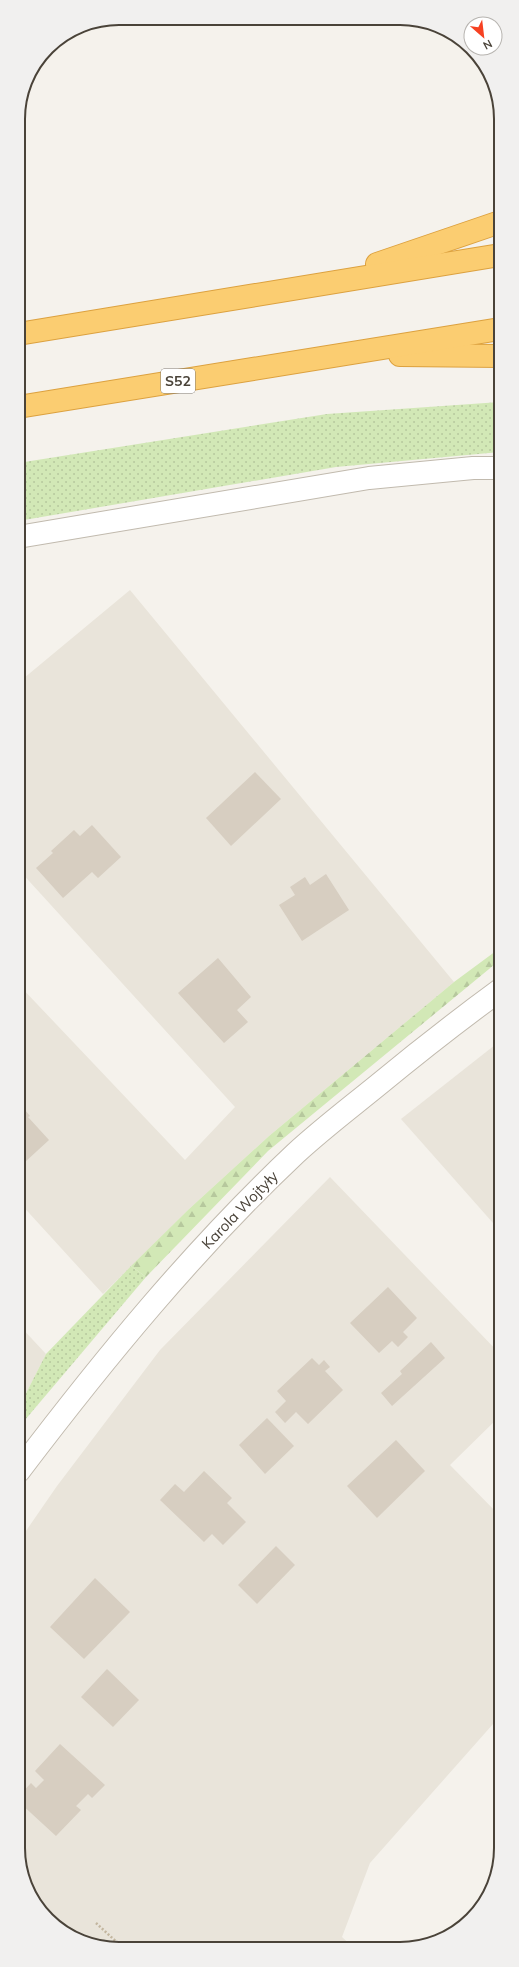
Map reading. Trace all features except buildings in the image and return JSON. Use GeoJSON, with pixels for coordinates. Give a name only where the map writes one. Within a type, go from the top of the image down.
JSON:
{"type":"FeatureCollection","features":[{"type":"Feature","properties":{"kind":"highway"},"geometry":{"type":"LineString","coordinates":[[320,284],[494,224]]}},
{"type":"Feature","properties":{"kind":"highway"},"geometry":{"type":"LineString","coordinates":[[25,333],[494,256]]}},
{"type":"Feature","properties":{"kind":"highway","name":"S52"},"geometry":{"type":"LineString","coordinates":[[25,406],[494,330]]}},
{"type":"Feature","properties":{"kind":"highway"},"geometry":{"type":"LineString","coordinates":[[337,355],[494,356]]}},
{"type":"Feature","properties":{"kind":"street"},"geometry":{"type":"LineString","coordinates":[[25,536],[369,478],[473,468],[494,468]]}},
{"type":"Feature","properties":{"kind":"street","name":"Karola Wojtyły"},"geometry":{"type":"LineString","coordinates":[[25,1464],[153,1304],[264,1184],[350,1107],[454,1024],[494,994]]}},
{"type":"Feature","properties":{"kind":"path"},"geometry":{"type":"LineString","coordinates":[[96,1923],[117,1942]]}},
{"type":"Feature","properties":{"kind":"shaded area"},"geometry":{"type":"Polygon","coordinates":[[[130,590],[454,982],[269,1136],[189,1209],[103,1294],[25,1209],[25,991],[185,1160],[235,1107],[25,877],[25,677],[130,590]]]}},
{"type":"Feature","properties":{"kind":"shaded area"},"geometry":{"type":"Polygon","coordinates":[[[494,1046],[494,1224],[401,1119],[494,1046]]]}},
{"type":"Feature","properties":{"kind":"shaded area"},"geometry":{"type":"Polygon","coordinates":[[[330,1177],[494,1348],[494,1422],[450,1465],[494,1510],[494,1723],[370,1863],[342,1937],[347,1942],[113,1942],[101,1940],[83,1935],[62,1923],[52,1915],[38,1895],[28,1872],[25,1848],[25,1532],[57,1486],[160,1350],[330,1177]]]}},
{"type":"Feature","properties":{"kind":"shaded area"},"geometry":{"type":"Polygon","coordinates":[[[25,1331],[46,1354],[25,1395],[25,1331]]]}},
{"type":"Feature","properties":{"kind":"green space"},"geometry":{"type":"Polygon","coordinates":[[[494,402],[494,453],[336,467],[25,520],[25,462],[327,414],[494,402]]]}},
{"type":"Feature","properties":{"kind":"green space"},"geometry":{"type":"Polygon","coordinates":[[[494,952],[494,965],[268,1151],[146,1277],[131,1266],[189,1209],[269,1136],[454,982],[494,952]]]}},
{"type":"Feature","properties":{"kind":"green space"},"geometry":{"type":"Polygon","coordinates":[[[131,1266],[146,1277],[25,1420],[25,1395],[46,1354],[131,1266]]]}}]}
